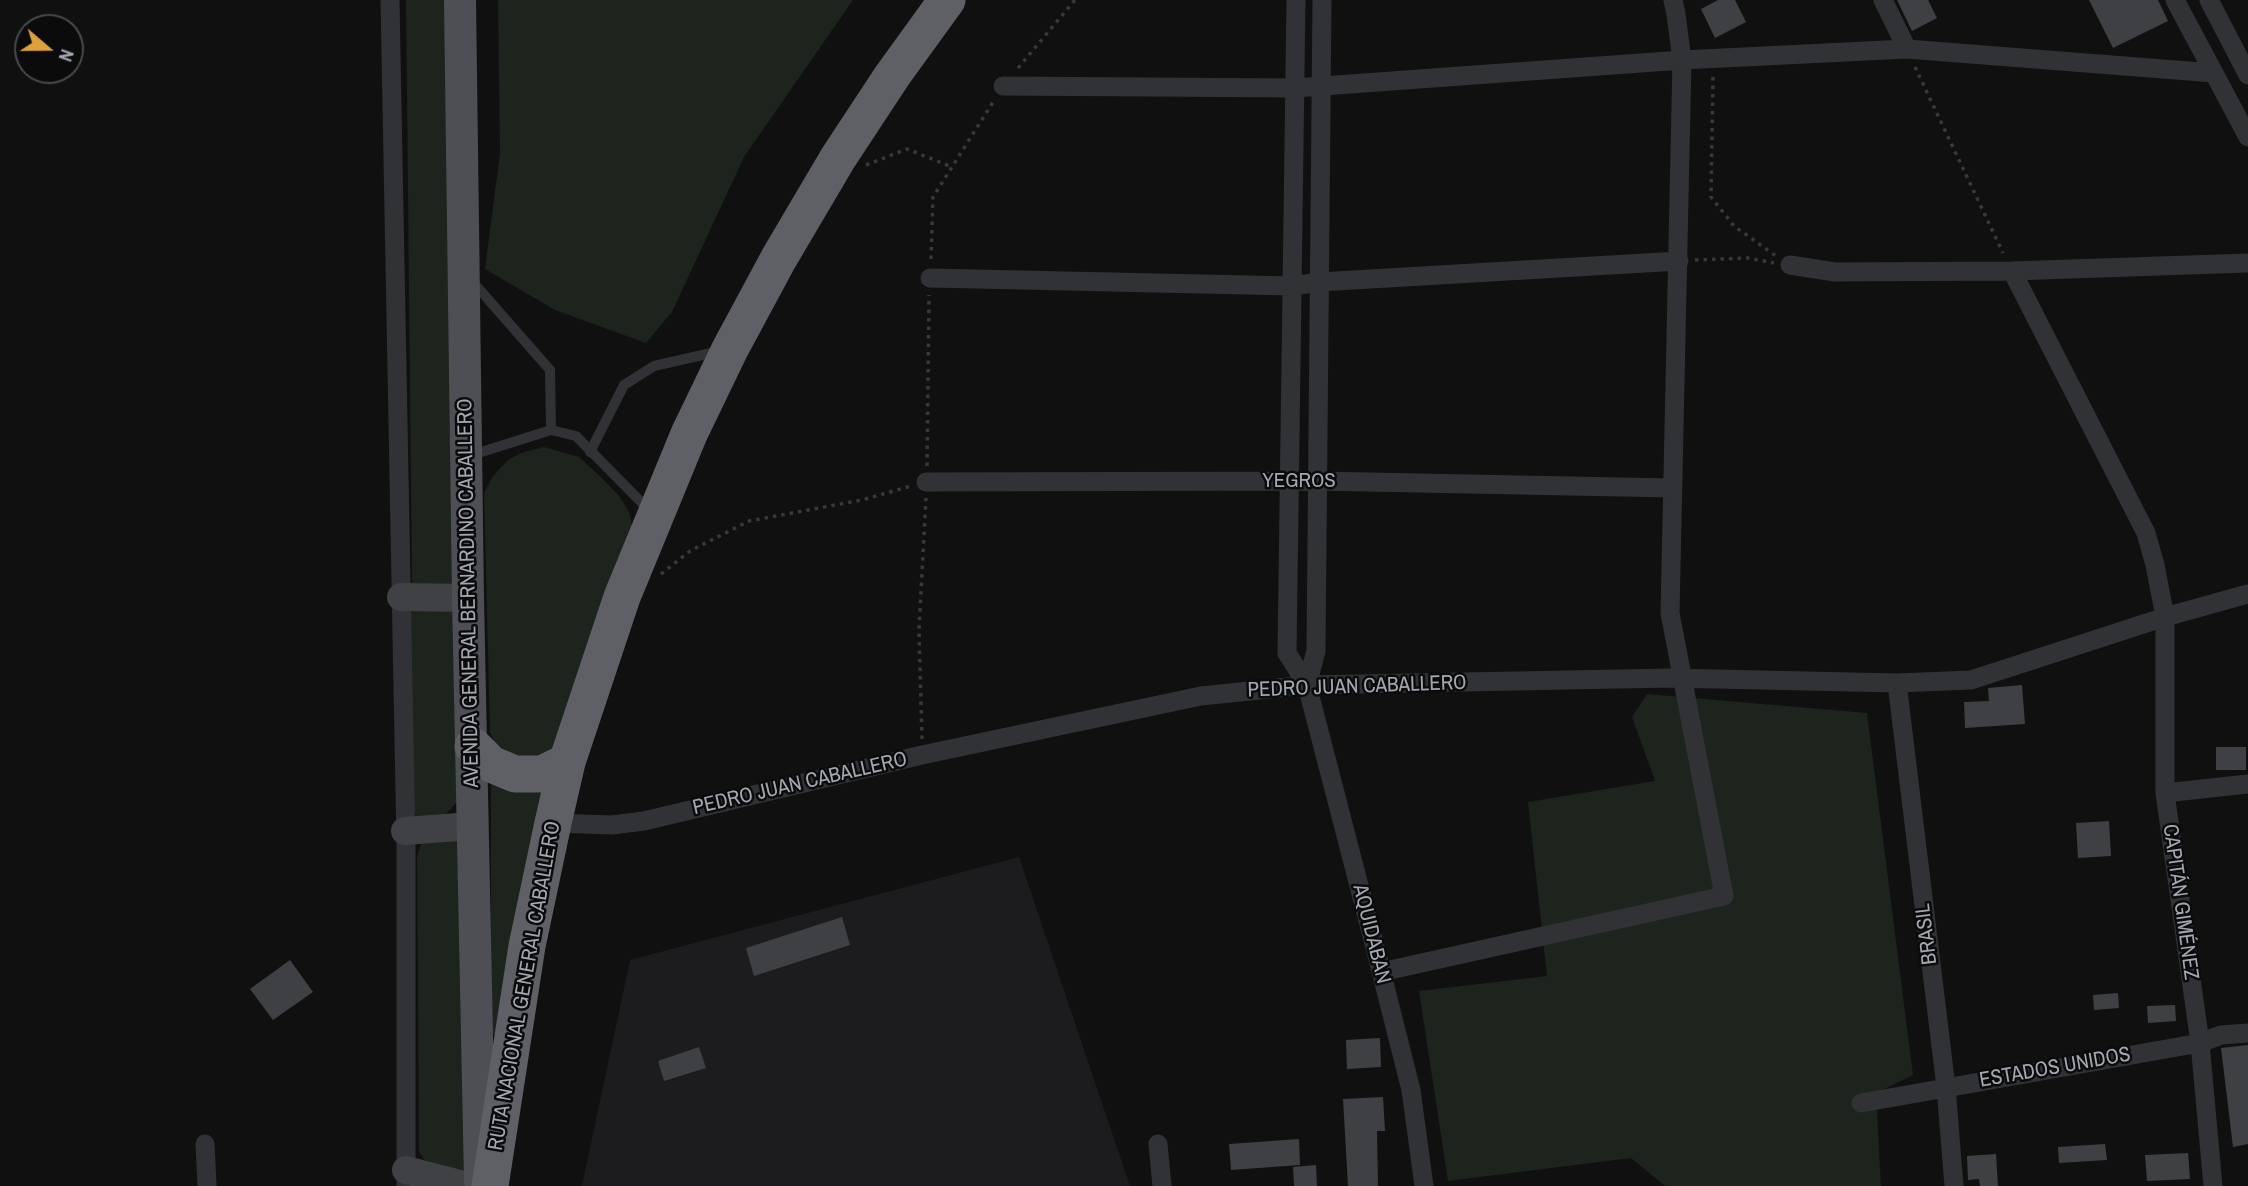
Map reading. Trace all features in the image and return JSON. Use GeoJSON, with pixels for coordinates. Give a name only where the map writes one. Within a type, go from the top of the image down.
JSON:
{"type":"FeatureCollection","features":[{"type":"Feature","properties":{"kind":"highway","name":"RUTA NACIONAL GENERAL CABALLERO"},"geometry":{"type":"LineString","coordinates":[[490,1186],[527,946],[553,823],[567,762],[622,597],[689,434],[730,349],[779,258],[838,158],[892,76],[947,0]]}},
{"type":"Feature","properties":{"kind":"highway"},"geometry":{"type":"LineString","coordinates":[[473,746],[491,764],[515,774],[542,774],[567,762]]}},
{"type":"Feature","properties":{"kind":"main road","name":"AVENIDA GENERAL BERNARDINO CABALLERO"},"geometry":{"type":"LineString","coordinates":[[460,0],[480,1186]]}},
{"type":"Feature","properties":{"kind":"main road"},"geometry":{"type":"LineString","coordinates":[[401,597],[468,598]]}},
{"type":"Feature","properties":{"kind":"main road"},"geometry":{"type":"LineString","coordinates":[[405,831],[472,826]]}},
{"type":"Feature","properties":{"kind":"main road"},"geometry":{"type":"LineString","coordinates":[[406,1178],[468,1186]]}},
{"type":"Feature","properties":{"kind":"street"},"geometry":{"type":"LineString","coordinates":[[390,0],[405,831],[406,1178]]}},
{"type":"Feature","properties":{"kind":"street"},"geometry":{"type":"LineString","coordinates":[[1296,0],[1287,653],[1307,685]]}},
{"type":"Feature","properties":{"kind":"street"},"geometry":{"type":"LineString","coordinates":[[1307,685],[1316,651],[1322,0]]}},
{"type":"Feature","properties":{"kind":"street"},"geometry":{"type":"LineString","coordinates":[[1381,972],[1724,896],[1670,613],[1682,60],[1673,0]]}},
{"type":"Feature","properties":{"kind":"street"},"geometry":{"type":"LineString","coordinates":[[1883,0],[1907,49]]}},
{"type":"Feature","properties":{"kind":"street"},"geometry":{"type":"LineString","coordinates":[[2175,0],[2248,137]]}},
{"type":"Feature","properties":{"kind":"street"},"geometry":{"type":"LineString","coordinates":[[2208,0],[2248,75]]}},
{"type":"Feature","properties":{"kind":"street"},"geometry":{"type":"LineString","coordinates":[[1003,86],[1295,88],[1682,60],[1907,49],[2214,73]]}},
{"type":"Feature","properties":{"kind":"street"},"geometry":{"type":"LineString","coordinates":[[930,278],[1293,286],[1319,282],[1679,261]]}},
{"type":"Feature","properties":{"kind":"street"},"geometry":{"type":"LineString","coordinates":[[1790,265],[1835,272],[2012,271],[2248,262]]}},
{"type":"Feature","properties":{"kind":"street","name":"CAPITÁN GIMÉNEZ"},"geometry":{"type":"LineString","coordinates":[[2012,271],[2146,533],[2155,565],[2165,617],[2165,793],[2200,1043],[2213,1186]]}},
{"type":"Feature","properties":{"kind":"street","name":"YEGROS"},"geometry":{"type":"LineString","coordinates":[[926,481],[1317,481],[1672,488]]}},
{"type":"Feature","properties":{"kind":"street","name":"PEDRO JUAN CABALLERO"},"geometry":{"type":"LineString","coordinates":[[553,823],[612,825],[644,821],[922,755],[1201,696],[1307,685],[1682,678],[1897,683],[1971,680],[2165,617],[2248,594]]}},
{"type":"Feature","properties":{"kind":"street","name":"BRASIL"},"geometry":{"type":"LineString","coordinates":[[1897,683],[1946,1087],[1954,1186]]}},
{"type":"Feature","properties":{"kind":"street","name":"AQUIDABAN"},"geometry":{"type":"LineString","coordinates":[[1307,685],[1411,1090],[1423,1186]]}},
{"type":"Feature","properties":{"kind":"street"},"geometry":{"type":"LineString","coordinates":[[2165,793],[2248,784]]}},
{"type":"Feature","properties":{"kind":"street","name":"ESTADOS UNIDOS"},"geometry":{"type":"LineString","coordinates":[[1861,1103],[2200,1043],[2221,1035],[2248,1033]]}},
{"type":"Feature","properties":{"kind":"street"},"geometry":{"type":"LineString","coordinates":[[205,1144],[207,1186]]}},
{"type":"Feature","properties":{"kind":"street"},"geometry":{"type":"LineString","coordinates":[[1158,1144],[1162,1186]]}},
{"type":"Feature","properties":{"kind":"lane"},"geometry":{"type":"LineString","coordinates":[[464,273],[550,370],[551,430]]}},
{"type":"Feature","properties":{"kind":"lane"},"geometry":{"type":"LineString","coordinates":[[590,452],[624,385],[654,366],[730,349]]}},
{"type":"Feature","properties":{"kind":"lane"},"geometry":{"type":"LineString","coordinates":[[467,457],[551,430],[576,436],[654,515]]}},
{"type":"Feature","properties":{"kind":"path"},"geometry":{"type":"LineString","coordinates":[[922,755],[919,630],[926,481],[933,197],[1003,86],[1042,36],[1075,0]]}},
{"type":"Feature","properties":{"kind":"path"},"geometry":{"type":"LineString","coordinates":[[1907,49],[2012,271]]}},
{"type":"Feature","properties":{"kind":"path"},"geometry":{"type":"LineString","coordinates":[[1713,60],[1711,197],[1734,226],[1790,265]]}},
{"type":"Feature","properties":{"kind":"path"},"geometry":{"type":"LineString","coordinates":[[860,167],[907,149],[952,167]]}},
{"type":"Feature","properties":{"kind":"path"},"geometry":{"type":"LineString","coordinates":[[1679,261],[1748,258],[1790,265]]}},
{"type":"Feature","properties":{"kind":"path"},"geometry":{"type":"LineString","coordinates":[[659,576],[690,551],[749,521],[862,500],[926,481]]}},
{"type":"Feature","properties":{"kind":"shaded area"},"geometry":{"type":"Polygon","coordinates":[[[406,0],[446,0],[454,586],[412,584],[406,0]]]}},
{"type":"Feature","properties":{"kind":"shaded area"},"geometry":{"type":"Polygon","coordinates":[[[498,0],[853,0],[744,157],[672,312],[646,343],[555,310],[485,269],[500,153],[498,0]]]}},
{"type":"Feature","properties":{"kind":"shaded area"},"geometry":{"type":"Polygon","coordinates":[[[544,447],[579,457],[602,478],[620,497],[630,514],[633,532],[568,735],[545,757],[528,758],[509,753],[495,743],[490,732],[484,493],[493,476],[508,460],[521,453],[544,447]]]}},
{"type":"Feature","properties":{"kind":"shaded area"},"geometry":{"type":"Polygon","coordinates":[[[413,609],[450,609],[456,615],[459,786],[456,803],[447,813],[433,820],[417,817],[411,809],[406,619],[413,609]]]}},
{"type":"Feature","properties":{"kind":"shaded area"},"geometry":{"type":"Polygon","coordinates":[[[1647,694],[1867,713],[1913,1075],[1876,1093],[1881,1186],[1665,1186],[1631,1158],[1448,1181],[1419,991],[1547,976],[1528,802],[1655,781],[1632,717],[1647,694]]]}},
{"type":"Feature","properties":{"kind":"shaded area"},"geometry":{"type":"Polygon","coordinates":[[[494,776],[552,786],[500,1036],[493,1034],[491,1022],[491,785],[494,776]]]}},
{"type":"Feature","properties":{"kind":"shaded area"},"geometry":{"type":"Polygon","coordinates":[[[458,832],[465,1172],[428,1165],[419,1152],[417,856],[427,838],[458,832]]]}},
{"type":"Feature","properties":{"kind":"shaded area"},"geometry":{"type":"Polygon","coordinates":[[[1019,857],[1130,1186],[582,1186],[630,960],[1019,857]]]}},
{"type":"Feature","properties":{"kind":"building"},"geometry":{"type":"Polygon","coordinates":[[[1718,0],[1735,0],[1746,22],[1715,38],[1701,9],[1718,0]]]}},
{"type":"Feature","properties":{"kind":"building"},"geometry":{"type":"Polygon","coordinates":[[[1897,0],[1928,0],[1937,18],[1912,31],[1897,0]]]}},
{"type":"Feature","properties":{"kind":"building"},"geometry":{"type":"Polygon","coordinates":[[[2089,0],[2158,0],[2168,21],[2113,48],[2089,0]]]}},
{"type":"Feature","properties":{"kind":"building"},"geometry":{"type":"Polygon","coordinates":[[[2022,685],[2025,724],[1965,728],[1964,702],[1989,701],[1988,688],[2022,685]]]}},
{"type":"Feature","properties":{"kind":"building"},"geometry":{"type":"Polygon","coordinates":[[[2216,747],[2246,747],[2246,770],[2216,770],[2216,747]]]}},
{"type":"Feature","properties":{"kind":"building"},"geometry":{"type":"Polygon","coordinates":[[[2109,821],[2111,856],[2078,858],[2076,823],[2109,821]]]}},
{"type":"Feature","properties":{"kind":"building"},"geometry":{"type":"Polygon","coordinates":[[[842,917],[850,945],[754,976],[746,948],[842,917]]]}},
{"type":"Feature","properties":{"kind":"building"},"geometry":{"type":"Polygon","coordinates":[[[290,960],[313,992],[273,1020],[250,989],[290,960]]]}},
{"type":"Feature","properties":{"kind":"building"},"geometry":{"type":"Polygon","coordinates":[[[2118,993],[2119,1008],[2094,1010],[2093,995],[2118,993]]]}},
{"type":"Feature","properties":{"kind":"building"},"geometry":{"type":"Polygon","coordinates":[[[2175,1005],[2176,1021],[2148,1023],[2147,1006],[2175,1005]]]}},
{"type":"Feature","properties":{"kind":"building"},"geometry":{"type":"Polygon","coordinates":[[[1380,1038],[1381,1067],[1347,1069],[1346,1040],[1380,1038]]]}},
{"type":"Feature","properties":{"kind":"building"},"geometry":{"type":"Polygon","coordinates":[[[2248,1045],[2248,1144],[2233,1147],[2221,1048],[2248,1045]]]}},
{"type":"Feature","properties":{"kind":"building"},"geometry":{"type":"Polygon","coordinates":[[[699,1047],[706,1068],[664,1081],[658,1061],[699,1047]]]}},
{"type":"Feature","properties":{"kind":"building"},"geometry":{"type":"Polygon","coordinates":[[[1383,1097],[1385,1131],[1377,1131],[1378,1186],[1348,1186],[1343,1099],[1383,1097]]]}},
{"type":"Feature","properties":{"kind":"building"},"geometry":{"type":"Polygon","coordinates":[[[1299,1139],[1300,1165],[1231,1170],[1229,1144],[1299,1139]]]}},
{"type":"Feature","properties":{"kind":"building"},"geometry":{"type":"Polygon","coordinates":[[[2105,1144],[2107,1160],[2059,1163],[2058,1147],[2105,1144]]]}},
{"type":"Feature","properties":{"kind":"building"},"geometry":{"type":"Polygon","coordinates":[[[2188,1153],[2190,1179],[2147,1181],[2145,1155],[2188,1153]]]}},
{"type":"Feature","properties":{"kind":"building"},"geometry":{"type":"Polygon","coordinates":[[[1996,1154],[1998,1186],[1980,1186],[1979,1179],[1968,1180],[1967,1156],[1996,1154]]]}},
{"type":"Feature","properties":{"kind":"building"},"geometry":{"type":"Polygon","coordinates":[[[1316,1165],[1317,1186],[1294,1186],[1293,1167],[1316,1165]]]}}]}
